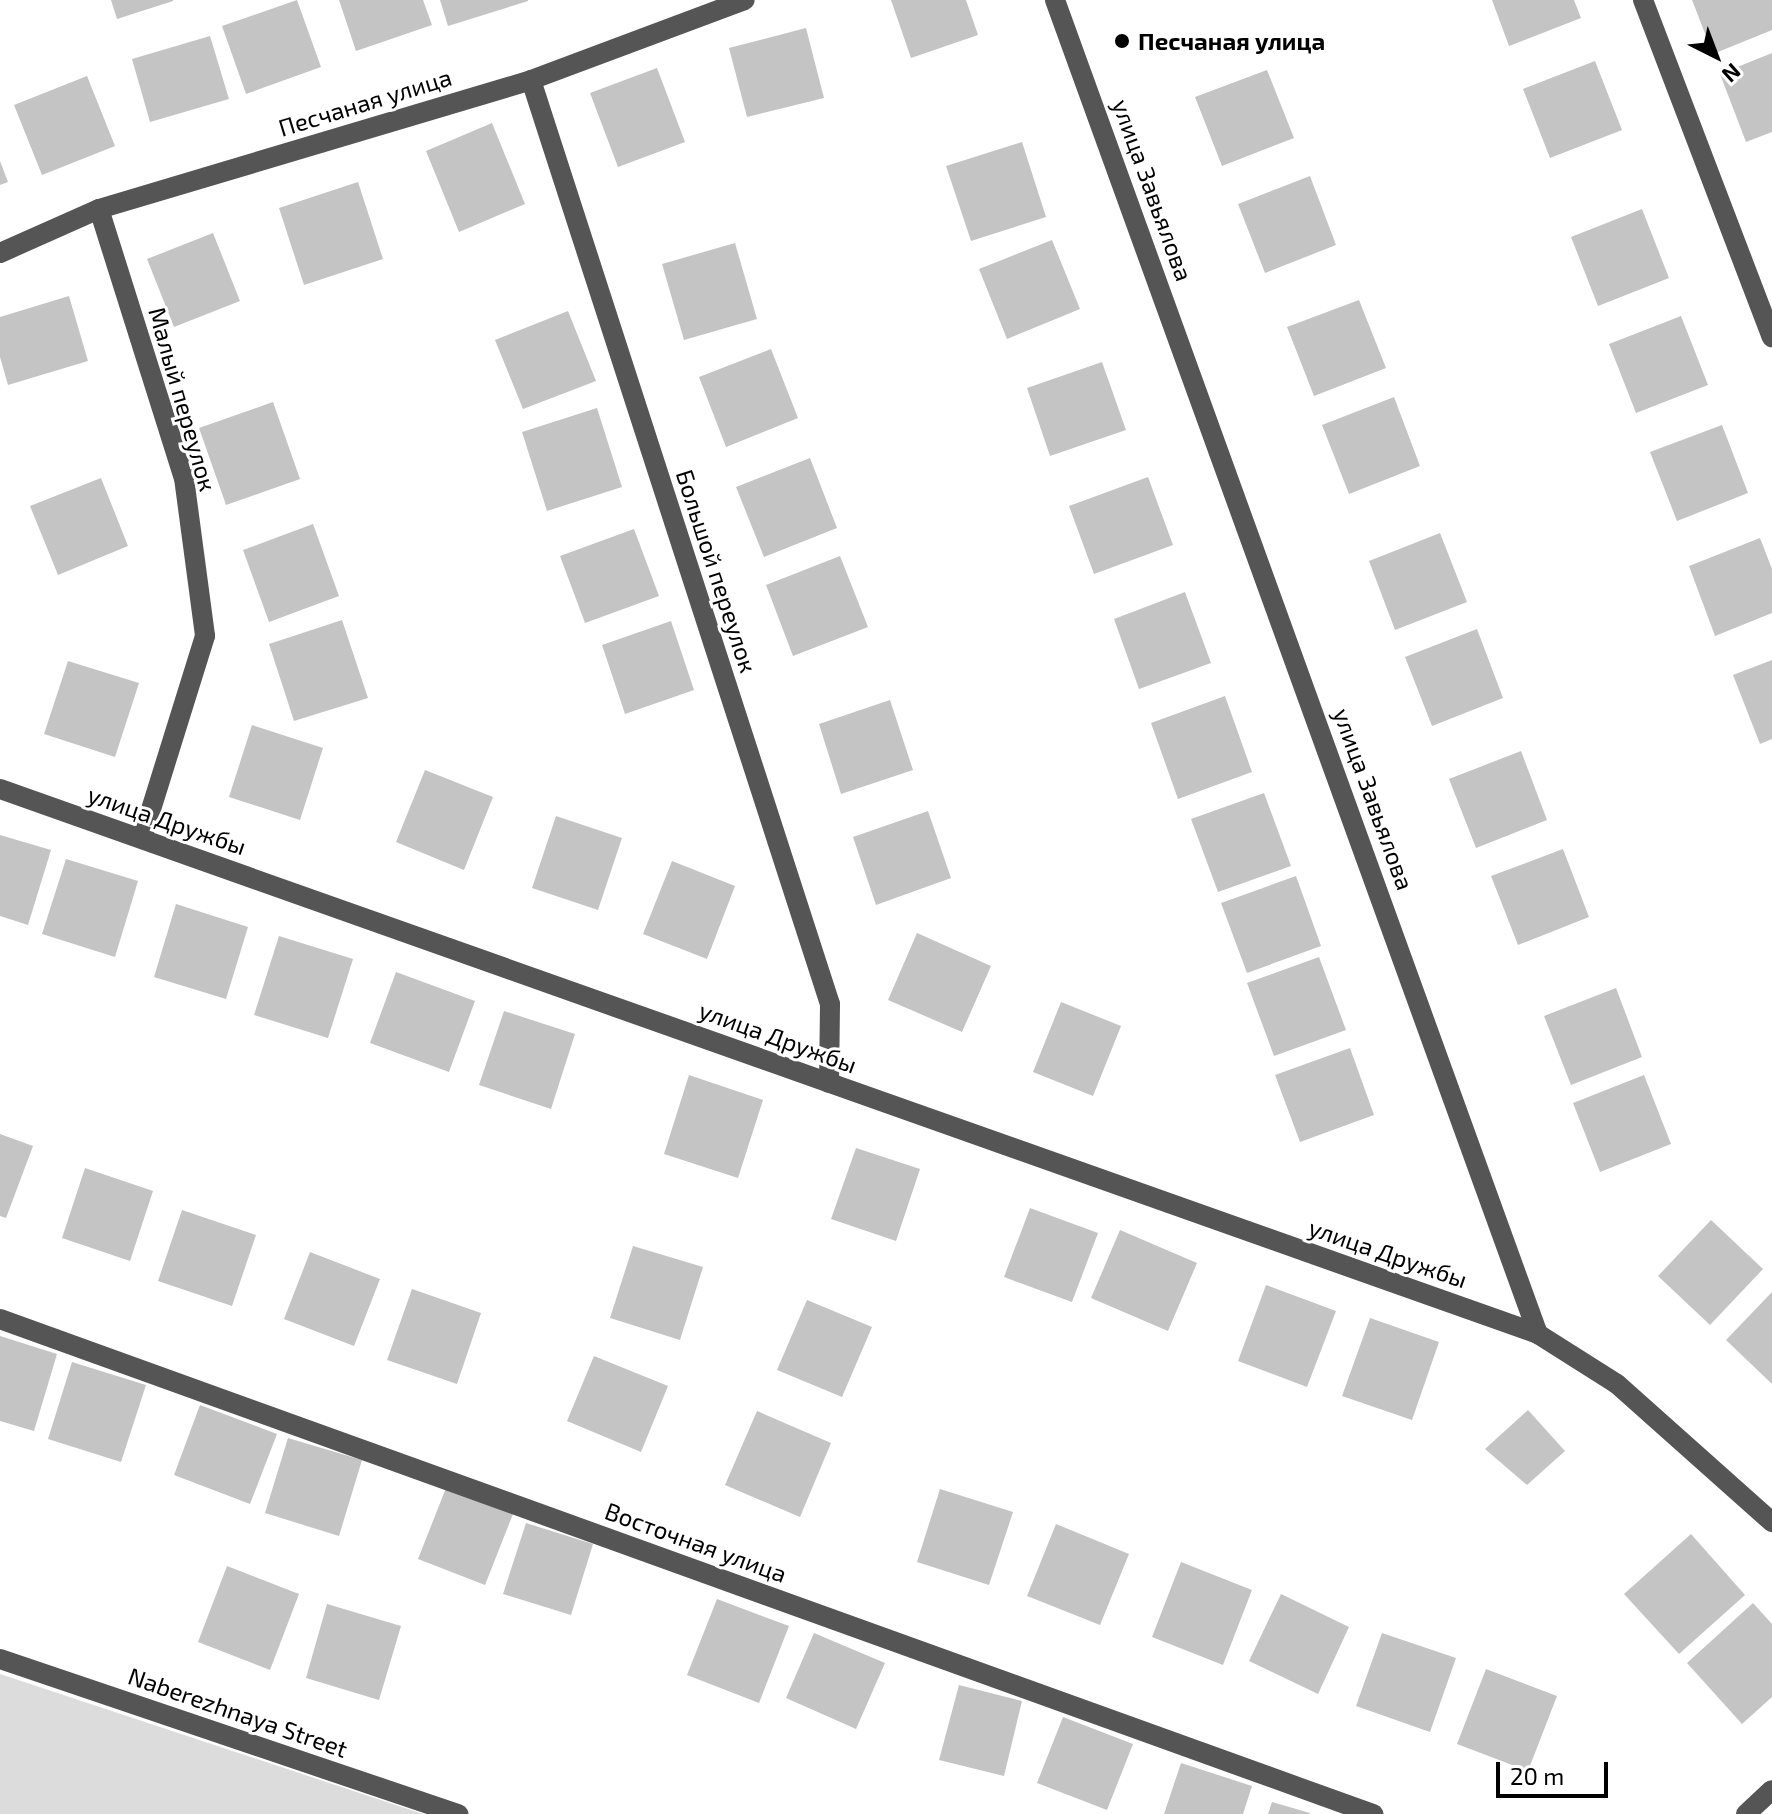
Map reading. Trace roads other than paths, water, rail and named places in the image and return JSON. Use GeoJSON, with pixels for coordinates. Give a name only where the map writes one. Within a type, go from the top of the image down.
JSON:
{"type":"FeatureCollection","features":[{"type":"Feature","properties":{"kind":"street","name":"Песчаная улица"},"geometry":{"type":"LineString","coordinates":[[0,253],[99,209],[531,80],[745,0]]}},
{"type":"Feature","properties":{"kind":"street","name":"улица Завьялова"},"geometry":{"type":"LineString","coordinates":[[1055,0],[1538,1334]]}},
{"type":"Feature","properties":{"kind":"street"},"geometry":{"type":"LineString","coordinates":[[1643,0],[1772,337]]}},
{"type":"Feature","properties":{"kind":"street","name":"Большой переулок"},"geometry":{"type":"LineString","coordinates":[[531,80],[830,1004],[829,1083]]}},
{"type":"Feature","properties":{"kind":"street","name":"Малый переулок"},"geometry":{"type":"LineString","coordinates":[[99,209],[184,478],[205,636],[142,838]]}},
{"type":"Feature","properties":{"kind":"street","name":"улица Дружбы"},"geometry":{"type":"LineString","coordinates":[[0,789],[1538,1334]]}},
{"type":"Feature","properties":{"kind":"street","name":"Восточная улица"},"geometry":{"type":"LineString","coordinates":[[0,1319],[1373,1814]]}},
{"type":"Feature","properties":{"kind":"street"},"geometry":{"type":"LineString","coordinates":[[1538,1334],[1617,1384],[1772,1522]]}},
{"type":"Feature","properties":{"kind":"street","name":"Naberezhnaya Street"},"geometry":{"type":"LineString","coordinates":[[0,1659],[459,1814]]}},
{"type":"Feature","properties":{"kind":"street"},"geometry":{"type":"LineString","coordinates":[[1746,1814],[1772,1790]]}},
{"type":"Feature","properties":{"kind":"place","name":"Песчаная улица"},"geometry":{"type":"Point","coordinates":[1122,41]}}]}
